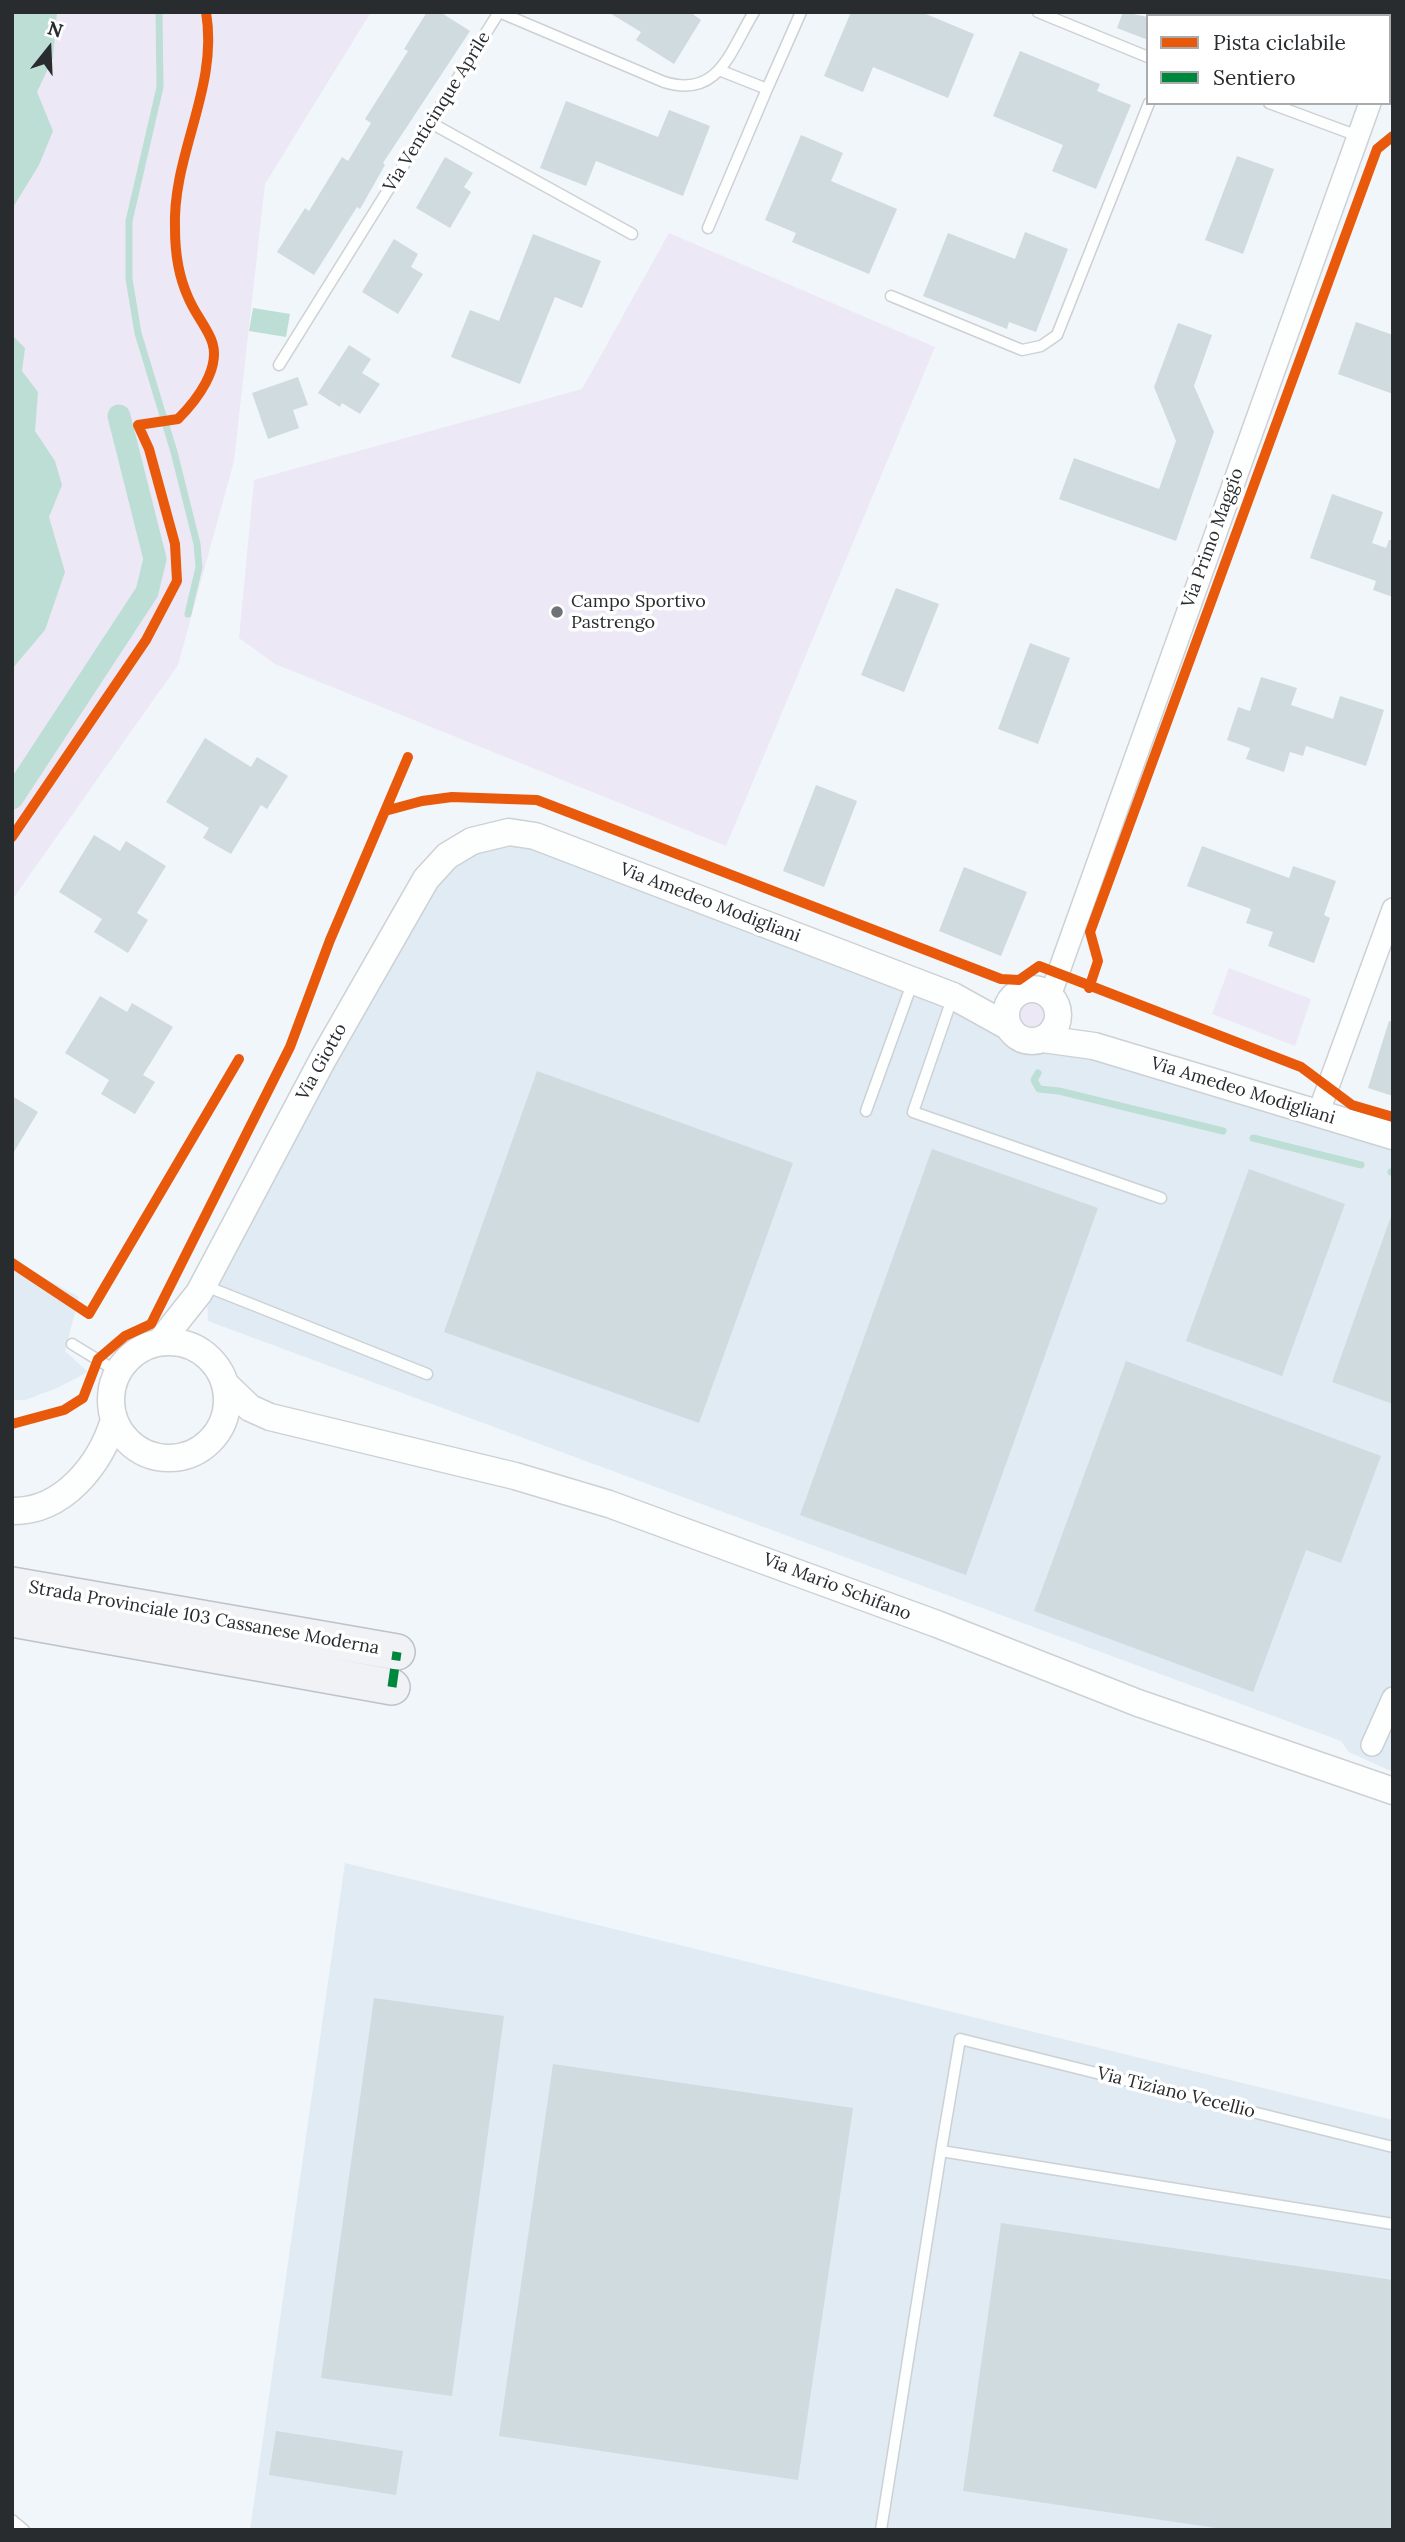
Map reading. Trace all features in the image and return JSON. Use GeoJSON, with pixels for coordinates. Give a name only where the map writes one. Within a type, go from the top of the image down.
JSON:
{"type":"FeatureCollection","features":[{"type":"Feature","properties":{"kind":"highway","name":"Strada Provinciale 103 Cassanese Moderna"},"geometry":{"type":"LineString","coordinates":[[12,1585],[397,1652]]}},
{"type":"Feature","properties":{"kind":"highway","name":"Strada Provinciale 103 Cassanese Moderna"},"geometry":{"type":"LineString","coordinates":[[12,1619],[391,1687]]}},
{"type":"Feature","properties":{"kind":"street","name":"Via Primo Maggio"},"geometry":{"type":"LineString","coordinates":[[1043,994],[1369,105]]}},
{"type":"Feature","properties":{"kind":"street","name":"Via Amedeo Modigliani"},"geometry":{"type":"LineString","coordinates":[[464,845],[499,834],[535,836],[953,996],[1009,1027],[1026,1041],[1043,1039],[1094,1046],[1393,1136]]}},
{"type":"Feature","properties":{"kind":"street","name":"Via Giotto"},"geometry":{"type":"LineString","coordinates":[[160,1342],[201,1289],[323,1059],[408,908],[441,861],[464,845]]}},
{"type":"Feature","properties":{"kind":"street"},"geometry":{"type":"LineString","coordinates":[[1318,1114],[1391,919]]}},
{"type":"Feature","properties":{"kind":"street","name":"Via Amedeo Modigliani"},"geometry":{"type":"LineString","coordinates":[[953,996],[984,999],[1043,994],[1094,1046]]}},
{"type":"Feature","properties":{"kind":"street"},"geometry":{"type":"LineString","coordinates":[[1009,1027],[1006,1009],[1043,994],[1052,1032],[1043,1039]]}},
{"type":"Feature","properties":{"kind":"street","name":"Via Giotto"},"geometry":{"type":"LineString","coordinates":[[201,1289],[195,1326],[204,1353]]}},
{"type":"Feature","properties":{"kind":"street"},"geometry":{"type":"LineString","coordinates":[[214,1438],[226,1413],[226,1385],[218,1367],[204,1353],[180,1342],[160,1342],[137,1351],[118,1372],[111,1396],[114,1420],[131,1444],[148,1454],[166,1458],[184,1456],[200,1449],[214,1438],[270,1418]]}},
{"type":"Feature","properties":{"kind":"street","name":"Via Mario Schifano"},"geometry":{"type":"LineString","coordinates":[[226,1385],[250,1408],[270,1418],[515,1476],[609,1504],[900,1610],[1138,1703],[1393,1791]]}},
{"type":"Feature","properties":{"kind":"street"},"geometry":{"type":"LineString","coordinates":[[12,1511],[38,1509],[67,1491],[98,1459],[114,1420]]}},
{"type":"Feature","properties":{"kind":"street"},"geometry":{"type":"LineString","coordinates":[[80,1478],[117,1459],[148,1454]]}},
{"type":"Feature","properties":{"kind":"street"},"geometry":{"type":"LineString","coordinates":[[1372,1745],[1393,1698]]}},
{"type":"Feature","properties":{"kind":"lane","name":"Via Venticinque Aprile"},"geometry":{"type":"LineString","coordinates":[[279,365],[499,12],[673,85],[691,87],[702,85],[719,70],[754,12]]}},
{"type":"Feature","properties":{"kind":"lane"},"geometry":{"type":"LineString","coordinates":[[708,228],[800,12]]}},
{"type":"Feature","properties":{"kind":"lane"},"geometry":{"type":"LineString","coordinates":[[1038,12],[1146,56]]}},
{"type":"Feature","properties":{"kind":"lane"},"geometry":{"type":"LineString","coordinates":[[719,70],[768,89]]}},
{"type":"Feature","properties":{"kind":"lane"},"geometry":{"type":"LineString","coordinates":[[891,296],[1022,350],[1041,346],[1057,335],[1148,105]]}},
{"type":"Feature","properties":{"kind":"lane"},"geometry":{"type":"LineString","coordinates":[[1274,105],[1358,136]]}},
{"type":"Feature","properties":{"kind":"lane"},"geometry":{"type":"LineString","coordinates":[[431,123],[632,234]]}},
{"type":"Feature","properties":{"kind":"lane"},"geometry":{"type":"LineString","coordinates":[[866,1111],[913,981]]}},
{"type":"Feature","properties":{"kind":"lane"},"geometry":{"type":"LineString","coordinates":[[953,996],[913,1112],[1161,1198]]}},
{"type":"Feature","properties":{"kind":"lane"},"geometry":{"type":"LineString","coordinates":[[201,1289],[427,1374]]}},
{"type":"Feature","properties":{"kind":"lane"},"geometry":{"type":"LineString","coordinates":[[72,1344],[118,1372]]}},
{"type":"Feature","properties":{"kind":"lane","name":"Via Tiziano Vecellio"},"geometry":{"type":"LineString","coordinates":[[942,2151],[960,2039],[1393,2147]]}},
{"type":"Feature","properties":{"kind":"lane"},"geometry":{"type":"LineString","coordinates":[[881,2530],[942,2151],[1393,2224]]}},
{"type":"Feature","properties":{"kind":"lane"},"geometry":{"type":"LineString","coordinates":[[12,2520],[24,2530]]}},
{"type":"Feature","properties":{"kind":"shaded area"},"geometry":{"type":"Polygon","coordinates":[[[12,12],[371,12],[265,184],[234,461],[178,665],[12,900],[12,12]]]}},
{"type":"Feature","properties":{"kind":"shaded area"},"geometry":{"type":"Polygon","coordinates":[[[12,12],[57,12],[53,58],[37,92],[53,131],[39,165],[12,209],[12,12]]]}},
{"type":"Feature","properties":{"kind":"shaded area"},"geometry":{"type":"Polygon","coordinates":[[[669,233],[935,347],[726,846],[275,664],[239,638],[254,480],[582,389],[669,233]]]}},
{"type":"Feature","properties":{"kind":"shaded area"},"geometry":{"type":"Polygon","coordinates":[[[253,308],[290,314],[286,337],[249,331],[253,308]]]}},
{"type":"Feature","properties":{"kind":"shaded area"},"geometry":{"type":"Polygon","coordinates":[[[12,335],[25,348],[22,371],[38,392],[35,431],[55,461],[62,485],[49,517],[65,572],[45,630],[12,669],[12,335]]]}},
{"type":"Feature","properties":{"kind":"shaded area"},"geometry":{"type":"Polygon","coordinates":[[[514,840],[956,1004],[1004,1032],[1015,1043],[1091,1053],[1393,1142],[1393,1772],[1349,1752],[1341,1741],[208,1321],[207,1296],[433,879],[459,856],[514,840]]]}},
{"type":"Feature","properties":{"kind":"shaded area"},"geometry":{"type":"Polygon","coordinates":[[[1229,968],[1311,999],[1295,1046],[1212,1014],[1229,968]]]}},
{"type":"Feature","properties":{"kind":"shaded area"},"geometry":{"type":"Polygon","coordinates":[[[1032,997],[1045,1002],[1050,1015],[1045,1028],[1032,1033],[1019,1028],[1014,1015],[1019,1002],[1032,997]]]}},
{"type":"Feature","properties":{"kind":"shaded area"},"geometry":{"type":"Polygon","coordinates":[[[12,1260],[79,1297],[65,1351],[88,1372],[25,1400],[12,1400],[12,1260]]]}},
{"type":"Feature","properties":{"kind":"shaded area"},"geometry":{"type":"Polygon","coordinates":[[[345,1863],[1393,2120],[1393,2530],[250,2530],[345,1863]]]}},
{"type":"Feature","properties":{"kind":"building"},"geometry":{"type":"Polygon","coordinates":[[[427,12],[440,12],[470,31],[383,163],[385,165],[360,209],[357,207],[314,275],[277,252],[305,208],[309,211],[342,157],[348,161],[371,123],[365,119],[408,51],[404,49],[427,12]]]}},
{"type":"Feature","properties":{"kind":"building"},"geometry":{"type":"Polygon","coordinates":[[[608,12],[690,12],[701,20],[674,64],[636,40],[641,32],[608,12]]]}},
{"type":"Feature","properties":{"kind":"building"},"geometry":{"type":"Polygon","coordinates":[[[851,12],[921,12],[974,34],[948,98],[873,67],[863,92],[824,76],[851,12]]]}},
{"type":"Feature","properties":{"kind":"building"},"geometry":{"type":"Polygon","coordinates":[[[1123,12],[1146,17],[1146,39],[1117,28],[1123,12]]]}},
{"type":"Feature","properties":{"kind":"building"},"geometry":{"type":"Polygon","coordinates":[[[1020,51],[1100,84],[1097,91],[1131,105],[1096,189],[1052,171],[1063,145],[993,116],[1020,51]]]}},
{"type":"Feature","properties":{"kind":"building"},"geometry":{"type":"Polygon","coordinates":[[[566,101],[658,137],[669,110],[710,126],[683,196],[596,161],[586,186],[540,168],[566,101]]]}},
{"type":"Feature","properties":{"kind":"building"},"geometry":{"type":"Polygon","coordinates":[[[801,135],[843,153],[831,181],[897,209],[869,274],[792,242],[796,233],[765,220],[801,135]]]}},
{"type":"Feature","properties":{"kind":"building"},"geometry":{"type":"Polygon","coordinates":[[[1237,156],[1274,169],[1243,254],[1205,240],[1237,156]]]}},
{"type":"Feature","properties":{"kind":"building"},"geometry":{"type":"Polygon","coordinates":[[[445,157],[473,173],[464,187],[471,192],[450,228],[416,208],[445,157]]]}},
{"type":"Feature","properties":{"kind":"building"},"geometry":{"type":"Polygon","coordinates":[[[1025,232],[1068,249],[1036,332],[1009,322],[1007,329],[923,296],[948,233],[1015,259],[1025,232]]]}},
{"type":"Feature","properties":{"kind":"building"},"geometry":{"type":"Polygon","coordinates":[[[533,234],[601,261],[582,308],[555,297],[520,384],[451,357],[470,310],[499,321],[533,234]]]}},
{"type":"Feature","properties":{"kind":"building"},"geometry":{"type":"Polygon","coordinates":[[[394,239],[418,254],[411,267],[423,274],[398,314],[362,292],[394,239]]]}},
{"type":"Feature","properties":{"kind":"building"},"geometry":{"type":"Polygon","coordinates":[[[1356,322],[1393,335],[1393,394],[1338,374],[1356,322]]]}},
{"type":"Feature","properties":{"kind":"building"},"geometry":{"type":"Polygon","coordinates":[[[1178,323],[1212,335],[1194,386],[1214,432],[1176,541],[1059,499],[1074,458],[1159,489],[1176,441],[1154,387],[1178,323]]]}},
{"type":"Feature","properties":{"kind":"building"},"geometry":{"type":"Polygon","coordinates":[[[349,345],[371,359],[362,373],[380,384],[360,414],[342,403],[340,407],[318,393],[349,345]]]}},
{"type":"Feature","properties":{"kind":"building"},"geometry":{"type":"Polygon","coordinates":[[[298,377],[308,405],[293,410],[299,428],[268,439],[252,393],[298,377]]]}},
{"type":"Feature","properties":{"kind":"building"},"geometry":{"type":"Polygon","coordinates":[[[1332,494],[1383,512],[1372,543],[1386,548],[1389,540],[1393,540],[1393,597],[1373,590],[1376,581],[1310,558],[1332,494]]]}},
{"type":"Feature","properties":{"kind":"building"},"geometry":{"type":"Polygon","coordinates":[[[896,588],[939,604],[904,692],[861,675],[896,588]]]}},
{"type":"Feature","properties":{"kind":"building"},"geometry":{"type":"Polygon","coordinates":[[[1030,643],[1070,658],[1038,744],[998,729],[1030,643]]]}},
{"type":"Feature","properties":{"kind":"building"},"geometry":{"type":"Polygon","coordinates":[[[1261,677],[1297,688],[1291,705],[1333,719],[1340,696],[1384,710],[1366,766],[1306,746],[1303,756],[1290,752],[1284,772],[1246,759],[1250,748],[1227,740],[1238,707],[1250,711],[1261,677]]]}},
{"type":"Feature","properties":{"kind":"building"},"geometry":{"type":"Polygon","coordinates":[[[205,738],[251,767],[257,757],[288,776],[267,809],[261,805],[231,854],[203,838],[209,828],[166,802],[205,738]]]}},
{"type":"Feature","properties":{"kind":"building"},"geometry":{"type":"Polygon","coordinates":[[[816,785],[857,801],[824,887],[783,871],[816,785]]]}},
{"type":"Feature","properties":{"kind":"building"},"geometry":{"type":"Polygon","coordinates":[[[94,835],[120,851],[126,841],[166,866],[137,913],[148,920],[128,953],[94,932],[102,919],[59,892],[94,835]]]}},
{"type":"Feature","properties":{"kind":"building"},"geometry":{"type":"Polygon","coordinates":[[[1202,846],[1289,878],[1293,866],[1336,881],[1324,915],[1330,918],[1314,963],[1268,946],[1273,932],[1246,923],[1251,909],[1187,886],[1202,846]]]}},
{"type":"Feature","properties":{"kind":"building"},"geometry":{"type":"Polygon","coordinates":[[[964,867],[1027,892],[1001,956],[939,931],[964,867]]]}},
{"type":"Feature","properties":{"kind":"building"},"geometry":{"type":"Polygon","coordinates":[[[100,996],[127,1012],[132,1003],[173,1027],[143,1075],[155,1082],[135,1114],[101,1094],[109,1080],[65,1053],[100,996]]]}},
{"type":"Feature","properties":{"kind":"building"},"geometry":{"type":"Polygon","coordinates":[[[1389,1021],[1393,1022],[1393,1096],[1368,1088],[1389,1021]]]}},
{"type":"Feature","properties":{"kind":"building"},"geometry":{"type":"Polygon","coordinates":[[[537,1071],[793,1163],[699,1423],[444,1332],[537,1071]]]}},
{"type":"Feature","properties":{"kind":"building"},"geometry":{"type":"Polygon","coordinates":[[[12,1096],[38,1112],[12,1155],[12,1096]]]}},
{"type":"Feature","properties":{"kind":"building"},"geometry":{"type":"Polygon","coordinates":[[[932,1149],[1098,1208],[966,1575],[800,1515],[932,1149]]]}},
{"type":"Feature","properties":{"kind":"building"},"geometry":{"type":"Polygon","coordinates":[[[1249,1169],[1345,1204],[1282,1376],[1186,1341],[1249,1169]]]}},
{"type":"Feature","properties":{"kind":"building"},"geometry":{"type":"Polygon","coordinates":[[[1390,1219],[1393,1219],[1393,1404],[1332,1382],[1390,1219]]]}},
{"type":"Feature","properties":{"kind":"building"},"geometry":{"type":"Polygon","coordinates":[[[1126,1361],[1381,1456],[1341,1563],[1306,1550],[1253,1692],[1034,1611],[1126,1361]]]}},
{"type":"Feature","properties":{"kind":"building"},"geometry":{"type":"Polygon","coordinates":[[[374,1998],[504,2016],[452,2396],[321,2378],[374,1998]]]}},
{"type":"Feature","properties":{"kind":"building"},"geometry":{"type":"Polygon","coordinates":[[[553,2064],[853,2108],[798,2480],[499,2436],[553,2064]]]}},
{"type":"Feature","properties":{"kind":"building"},"geometry":{"type":"Polygon","coordinates":[[[1001,2223],[1393,2280],[1393,2530],[1230,2530],[963,2491],[1001,2223]]]}},
{"type":"Feature","properties":{"kind":"building"},"geometry":{"type":"Polygon","coordinates":[[[276,2431],[403,2451],[396,2495],[269,2475],[276,2431]]]}},
{"type":"Feature","properties":{"kind":"waterway"},"geometry":{"type":"LineString","coordinates":[[159,12],[160,87],[129,221],[129,279],[138,333],[174,452],[197,544],[199,567],[188,614]]}},
{"type":"Feature","properties":{"kind":"waterway"},"geometry":{"type":"LineString","coordinates":[[12,798],[147,592],[155,559],[119,416]]}},
{"type":"Feature","properties":{"kind":"waterway"},"geometry":{"type":"LineString","coordinates":[[1038,1073],[1034,1080],[1039,1089],[1059,1091],[1223,1131]]}},
{"type":"Feature","properties":{"kind":"waterway"},"geometry":{"type":"LineString","coordinates":[[1253,1138],[1361,1165]]}},
{"type":"Feature","properties":{"kind":"marked path"},"geometry":{"type":"LineString","coordinates":[[392,1687],[397,1652]]}},
{"type":"Feature","properties":{"kind":"cycle path"},"geometry":{"type":"LineString","coordinates":[[12,837],[146,640],[177,581],[175,544],[149,449],[138,425],[178,419],[200,393],[211,372],[213,361],[211,339],[190,303],[182,281],[175,229],[180,174],[206,67],[206,12]]}},
{"type":"Feature","properties":{"kind":"cycle path"},"geometry":{"type":"LineString","coordinates":[[1089,988],[1098,961],[1090,932],[1377,149],[1393,136]]}},
{"type":"Feature","properties":{"kind":"cycle path"},"geometry":{"type":"LineString","coordinates":[[12,1424],[64,1410],[83,1398],[98,1359],[125,1336],[151,1324],[290,1047],[330,940],[408,757]]}},
{"type":"Feature","properties":{"kind":"cycle path"},"geometry":{"type":"LineString","coordinates":[[385,811],[422,801],[452,797],[537,800],[1001,979],[1019,980],[1039,966],[1301,1067],[1352,1105],[1393,1117]]}},
{"type":"Feature","properties":{"kind":"cycle path"},"geometry":{"type":"LineString","coordinates":[[12,1263],[89,1314],[239,1059]]}},
{"type":"Feature","properties":{"kind":"place","name":"Campo Sportivo Pastrengo"},"geometry":{"type":"Point","coordinates":[557,612]}}]}
